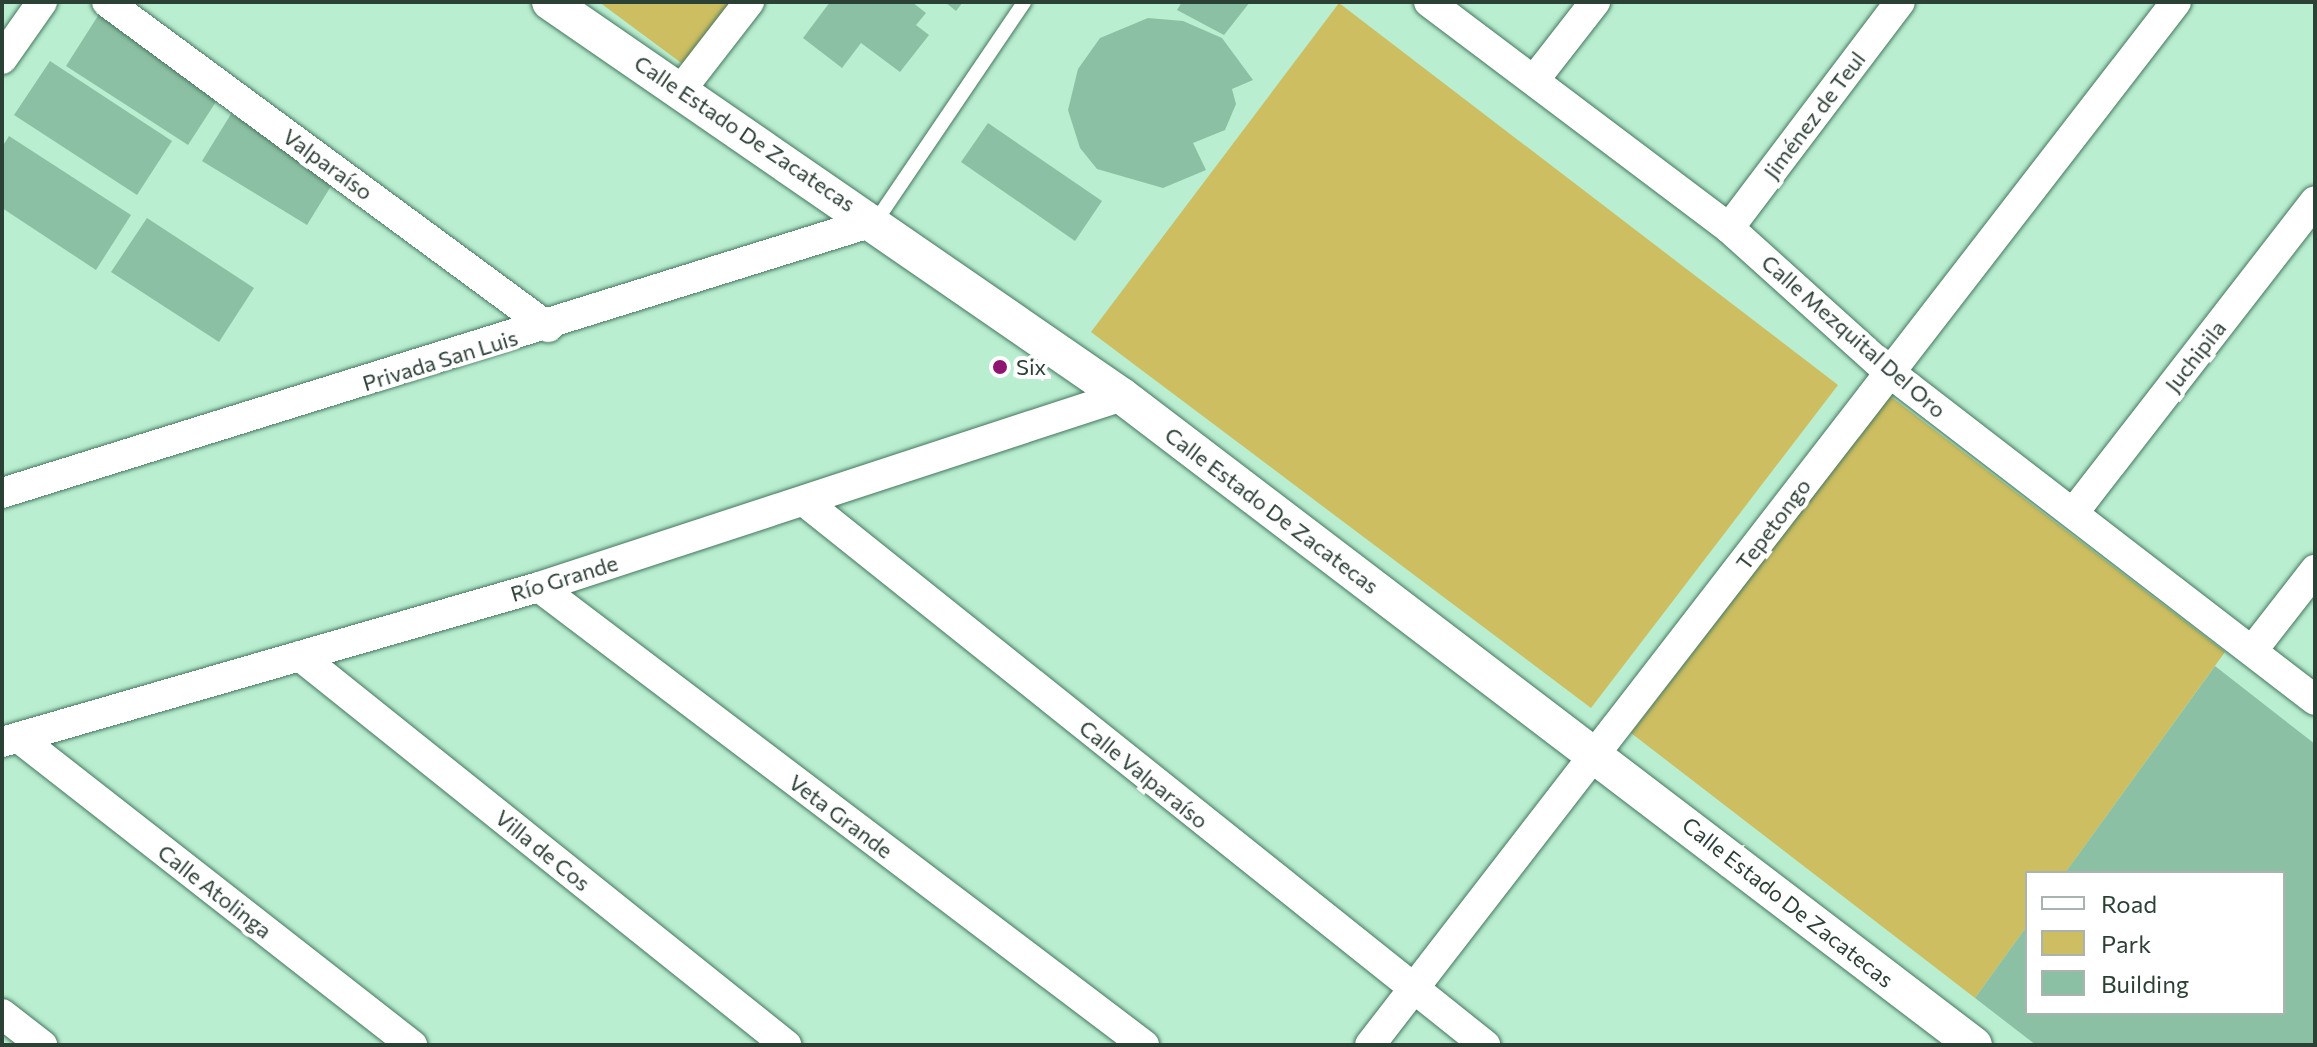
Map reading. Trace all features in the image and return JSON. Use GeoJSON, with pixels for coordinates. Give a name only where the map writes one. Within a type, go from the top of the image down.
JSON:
{"type":"FeatureCollection","features":[{"type":"Feature","properties":{"kind":"street"},"geometry":{"type":"LineString","coordinates":[[2,59],[42,2]]}},
{"type":"Feature","properties":{"kind":"street","name":"Valparaíso"},"geometry":{"type":"LineString","coordinates":[[107,2],[548,327]]}},
{"type":"Feature","properties":{"kind":"street","name":"Calle Estado De Zacatecas"},"geometry":{"type":"LineString","coordinates":[[550,2],[876,221],[1122,396],[1974,1045]]}},
{"type":"Feature","properties":{"kind":"street"},"geometry":{"type":"LineString","coordinates":[[680,91],[749,2]]}},
{"type":"Feature","properties":{"kind":"street","name":"Calle Mezquital Del Oro"},"geometry":{"type":"LineString","coordinates":[[1429,2],[1729,228],[1889,372],[2315,700]]}},
{"type":"Feature","properties":{"kind":"street"},"geometry":{"type":"LineString","coordinates":[[1535,79],[1595,2]]}},
{"type":"Feature","properties":{"kind":"street","name":"Jiménez de Teul"},"geometry":{"type":"LineString","coordinates":[[1729,228],[1900,2]]}},
{"type":"Feature","properties":{"kind":"street","name":"Tepetongo"},"geometry":{"type":"LineString","coordinates":[[1370,1045],[1597,756],[2176,2]]}},
{"type":"Feature","properties":{"kind":"street","name":"Juchipila"},"geometry":{"type":"LineString","coordinates":[[2074,512],[2315,201]]}},
{"type":"Feature","properties":{"kind":"street","name":"Privada San Luis"},"geometry":{"type":"LineString","coordinates":[[2,493],[548,327],[876,221]]}},
{"type":"Feature","properties":{"kind":"street","name":"Río Grande"},"geometry":{"type":"LineString","coordinates":[[10,740],[539,587],[1122,396]]}},
{"type":"Feature","properties":{"kind":"street","name":"Calle Valparaíso"},"geometry":{"type":"LineString","coordinates":[[804,501],[1485,1045]]}},
{"type":"Feature","properties":{"kind":"street"},"geometry":{"type":"LineString","coordinates":[[2252,651],[2315,570]]}},
{"type":"Feature","properties":{"kind":"street","name":"Veta Grande"},"geometry":{"type":"LineString","coordinates":[[539,587],[1144,1045]]}},
{"type":"Feature","properties":{"kind":"street","name":"Villa de Cos"},"geometry":{"type":"LineString","coordinates":[[300,656],[786,1045]]}},
{"type":"Feature","properties":{"kind":"street","name":"Calle Atolinga"},"geometry":{"type":"LineString","coordinates":[[10,740],[412,1045]]}},
{"type":"Feature","properties":{"kind":"street"},"geometry":{"type":"LineString","coordinates":[[2,1014],[42,1045]]}},
{"type":"Feature","properties":{"kind":"lane"},"geometry":{"type":"LineString","coordinates":[[876,221],[1024,2]]}},
{"type":"Feature","properties":{"kind":"green space"},"geometry":{"type":"Polygon","coordinates":[[[599,2],[731,2],[684,65],[599,2]]]}},
{"type":"Feature","properties":{"kind":"green space"},"geometry":{"type":"Polygon","coordinates":[[[1339,3],[1838,385],[1591,708],[1091,332],[1339,3]]]}},
{"type":"Feature","properties":{"kind":"green space"},"geometry":{"type":"Polygon","coordinates":[[[1890,396],[2225,652],[2066,871],[2025,871],[2025,929],[1975,998],[1631,733],[1890,396]]]}},
{"type":"Feature","properties":{"kind":"building"},"geometry":{"type":"Polygon","coordinates":[[[830,2],[912,2],[926,13],[916,25],[929,35],[900,72],[861,43],[842,68],[803,38],[830,2]]]}},
{"type":"Feature","properties":{"kind":"building"},"geometry":{"type":"Polygon","coordinates":[[[945,2],[963,2],[956,11],[945,2]]]}},
{"type":"Feature","properties":{"kind":"building"},"geometry":{"type":"Polygon","coordinates":[[[1182,2],[1250,2],[1224,35],[1177,10],[1182,2]]]}},
{"type":"Feature","properties":{"kind":"building"},"geometry":{"type":"Polygon","coordinates":[[[101,11],[223,91],[188,145],[66,66],[101,11]]]}},
{"type":"Feature","properties":{"kind":"building"},"geometry":{"type":"Polygon","coordinates":[[[1148,18],[1183,21],[1222,38],[1253,80],[1232,89],[1236,104],[1225,130],[1193,143],[1206,170],[1163,188],[1097,169],[1080,148],[1068,110],[1078,69],[1100,38],[1148,18]]]}},
{"type":"Feature","properties":{"kind":"building"},"geometry":{"type":"Polygon","coordinates":[[[50,61],[172,141],[137,195],[14,115],[50,61]]]}},
{"type":"Feature","properties":{"kind":"building"},"geometry":{"type":"Polygon","coordinates":[[[231,114],[336,178],[307,225],[202,161],[231,114]]]}},
{"type":"Feature","properties":{"kind":"building"},"geometry":{"type":"Polygon","coordinates":[[[988,123],[1102,201],[1075,241],[961,162],[988,123]]]}},
{"type":"Feature","properties":{"kind":"building"},"geometry":{"type":"Polygon","coordinates":[[[9,136],[131,215],[96,270],[2,208],[2,147],[9,136]]]}},
{"type":"Feature","properties":{"kind":"building"},"geometry":{"type":"Polygon","coordinates":[[[147,218],[254,288],[219,342],[111,272],[147,218]]]}},
{"type":"Feature","properties":{"kind":"building"},"geometry":{"type":"Polygon","coordinates":[[[2215,666],[2315,744],[2315,1045],[2036,1045],[1975,998],[2025,929],[2025,1015],[2285,1015],[2285,871],[2066,871],[2215,666]]]}},
{"type":"Feature","properties":{"kind":"place","name":"Six"},"geometry":{"type":"Point","coordinates":[1000,367]}}]}
